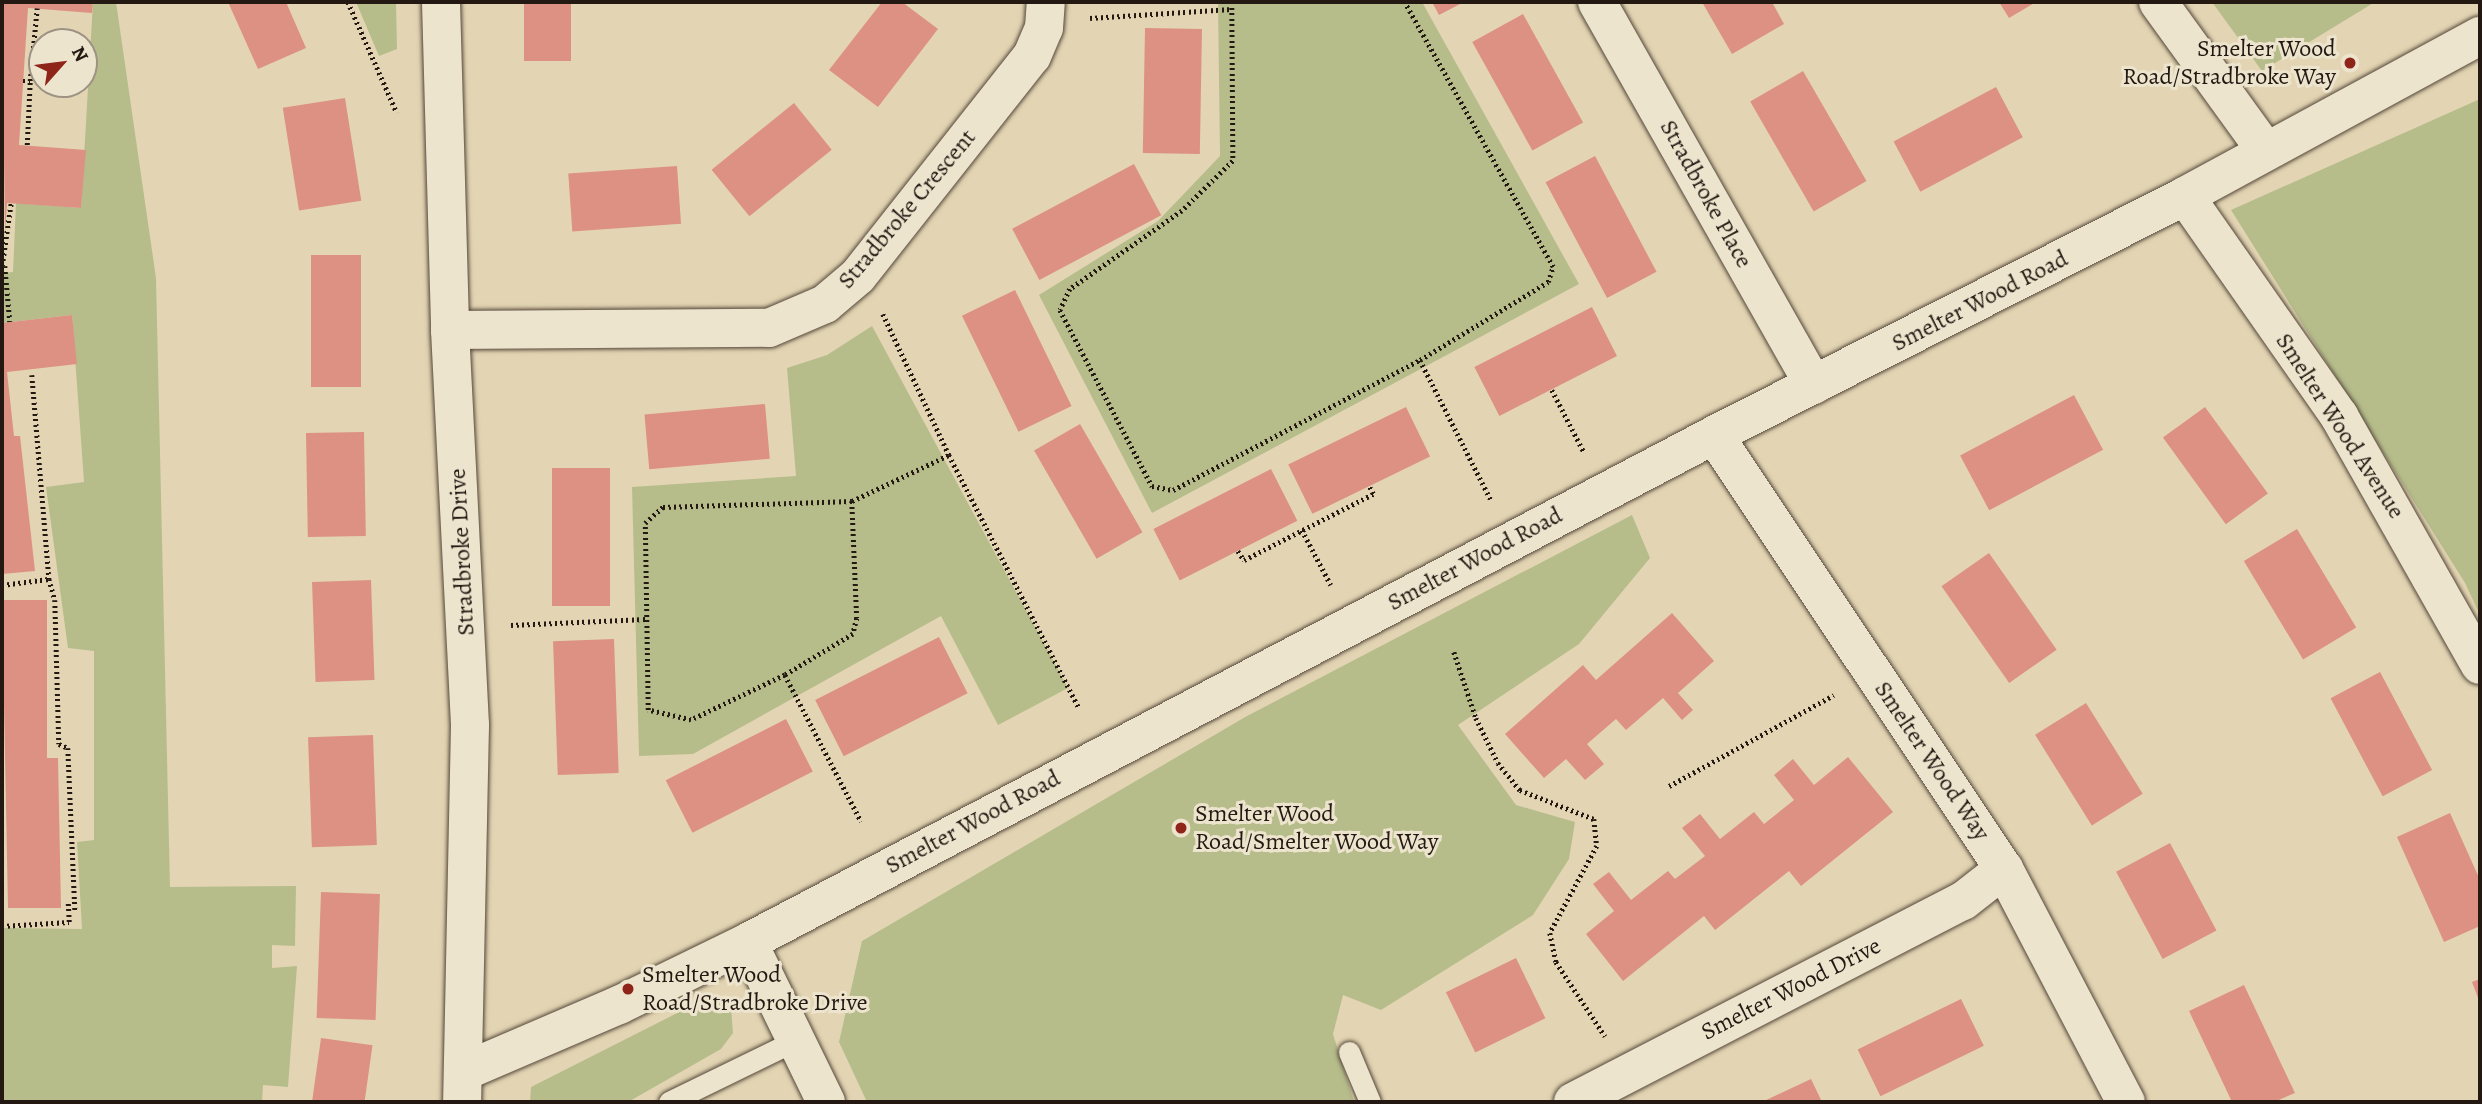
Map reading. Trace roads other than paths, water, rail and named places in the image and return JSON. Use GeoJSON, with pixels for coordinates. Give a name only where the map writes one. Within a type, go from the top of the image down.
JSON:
{"type":"FeatureCollection","features":[{"type":"Feature","properties":{"kind":"street","name":"Stradbroke Drive"},"geometry":{"type":"LineString","coordinates":[[441,2],[450,330],[470,724],[464,1087]]}},
{"type":"Feature","properties":{"kind":"street","name":"Stradbroke Crescent"},"geometry":{"type":"LineString","coordinates":[[450,330],[769,328],[825,304],[859,276],[1032,56],[1044,28],[1046,2]]}},
{"type":"Feature","properties":{"kind":"street","name":"Stradbroke Place"},"geometry":{"type":"LineString","coordinates":[[1597,2],[1814,385]]}},
{"type":"Feature","properties":{"kind":"street"},"geometry":{"type":"LineString","coordinates":[[2158,2],[2266,151]]}},
{"type":"Feature","properties":{"kind":"street","name":"Smelter Wood Road"},"geometry":{"type":"LineString","coordinates":[[464,1087],[619,1005],[748,942],[1714,435],[2185,196],[2480,37]]}},
{"type":"Feature","properties":{"kind":"street","name":"Smelter Wood Avenue"},"geometry":{"type":"LineString","coordinates":[[2185,196],[2339,416],[2480,665]]}},
{"type":"Feature","properties":{"kind":"street","name":"Smelter Wood Way"},"geometry":{"type":"LineString","coordinates":[[1714,435],[2004,869],[2126,1102]]}},
{"type":"Feature","properties":{"kind":"street","name":"Smelter Wood Drive"},"geometry":{"type":"LineString","coordinates":[[1573,1102],[1963,901],[2004,869]]}},
{"type":"Feature","properties":{"kind":"street"},"geometry":{"type":"LineString","coordinates":[[748,942],[826,1102]]}},
{"type":"Feature","properties":{"kind":"lane"},"geometry":{"type":"LineString","coordinates":[[669,1102],[794,1041]]}},
{"type":"Feature","properties":{"kind":"lane"},"geometry":{"type":"LineString","coordinates":[[1349,1052],[1370,1102]]}},
{"type":"Feature","properties":{"kind":"place","name":"Smelter Wood Road/Stradbroke Way"},"geometry":{"type":"Point","coordinates":[2350,63]}},
{"type":"Feature","properties":{"kind":"place","name":"Smelter Wood Road/Smelter Wood Way"},"geometry":{"type":"Point","coordinates":[1181,828]}},
{"type":"Feature","properties":{"kind":"place","name":"Smelter Wood Road/Stradbroke Drive"},"geometry":{"type":"Point","coordinates":[628,989]}}]}
